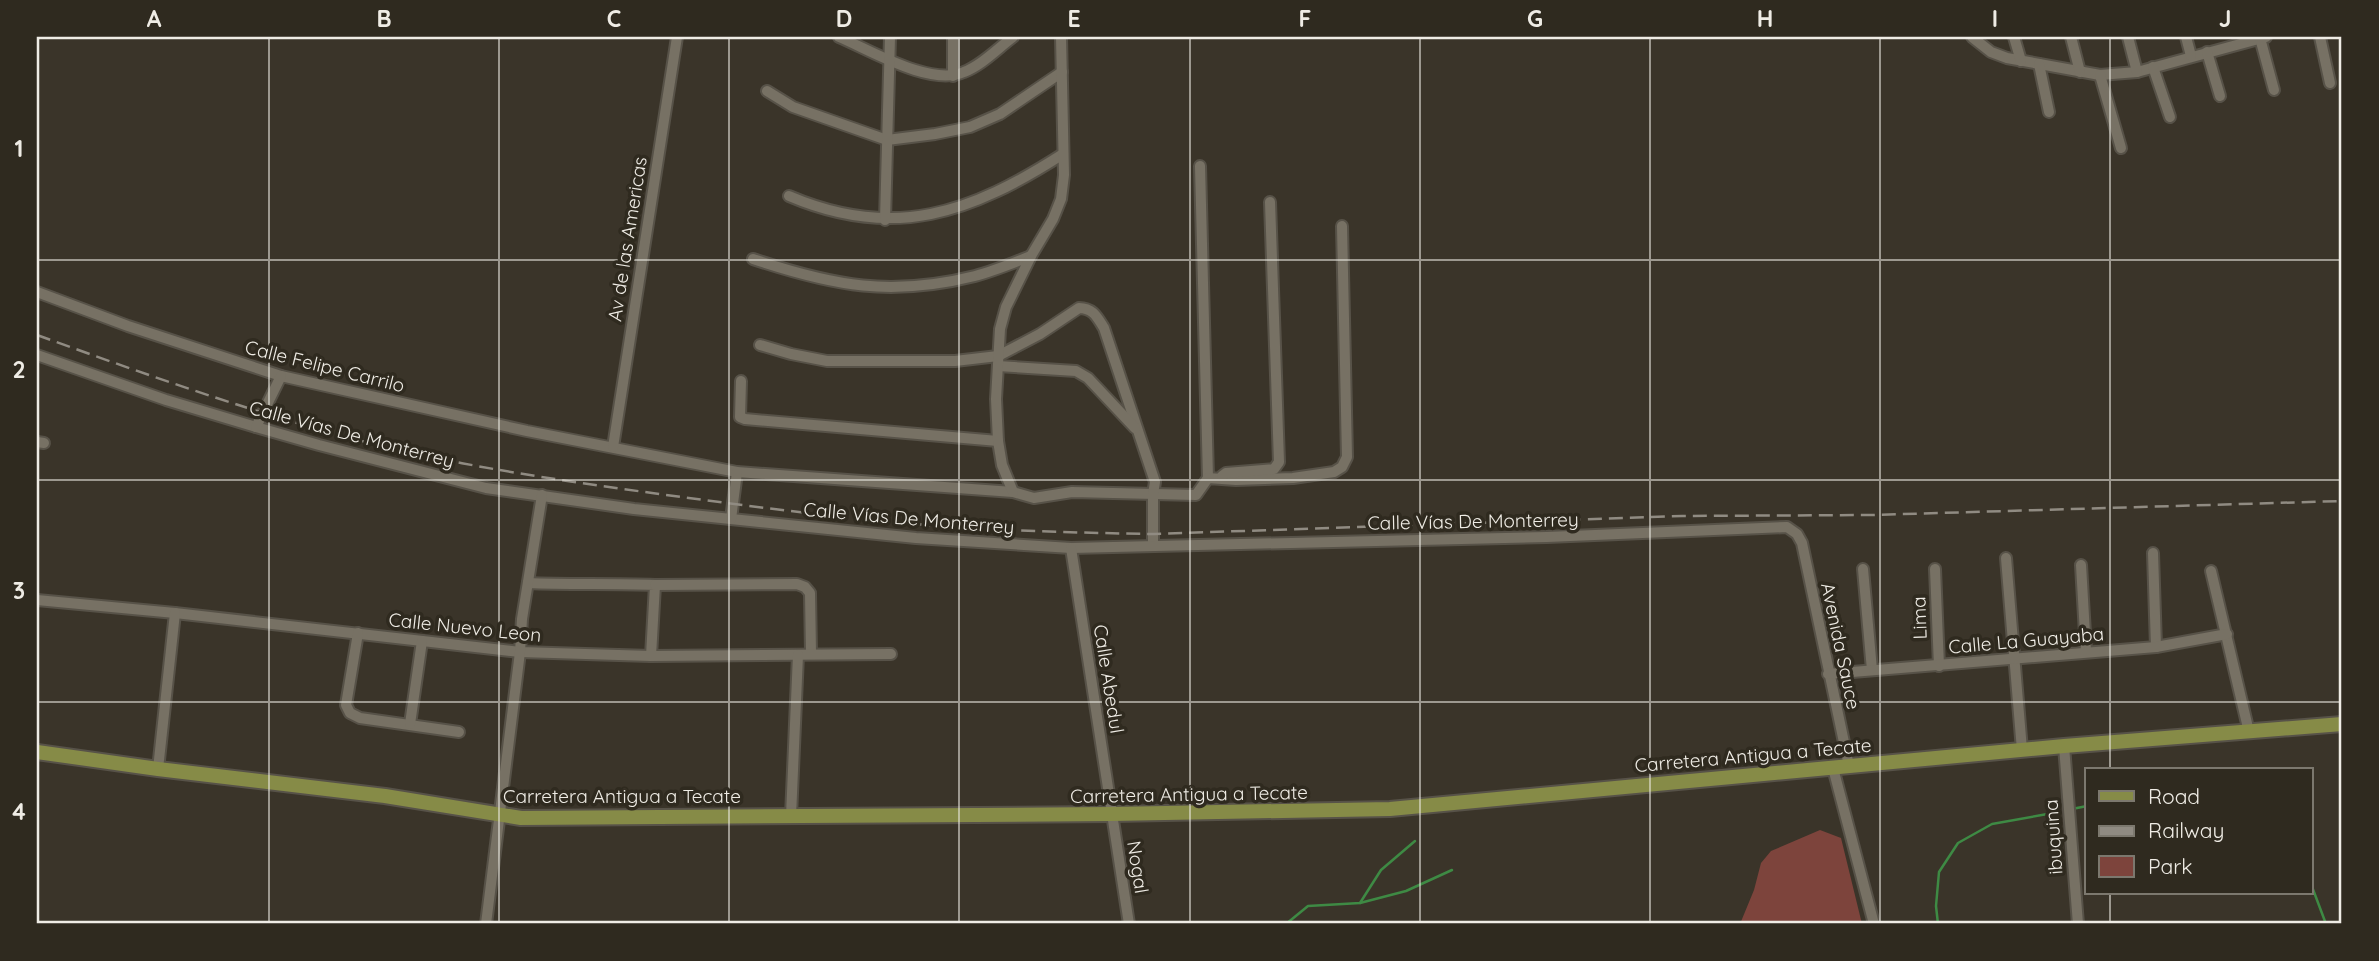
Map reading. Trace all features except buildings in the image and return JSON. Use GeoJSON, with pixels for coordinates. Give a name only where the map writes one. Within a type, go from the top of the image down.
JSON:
{"type":"FeatureCollection","features":[{"type":"Feature","properties":{"kind":"main road","name":"Carretera Antigua a Tecate"},"geometry":{"type":"LineString","coordinates":[[37,752],[385,796],[521,818],[1112,814],[1377,809],[2064,746],[2342,724]]}},
{"type":"Feature","properties":{"kind":"street","name":"Av de las Americas"},"geometry":{"type":"LineString","coordinates":[[612,447],[677,37]]}},
{"type":"Feature","properties":{"kind":"street"},"geometry":{"type":"LineString","coordinates":[[839,37],[890,60],[936,76],[953,76],[965,72],[1013,37]]}},
{"type":"Feature","properties":{"kind":"street"},"geometry":{"type":"LineString","coordinates":[[885,220],[890,37]]}},
{"type":"Feature","properties":{"kind":"street"},"geometry":{"type":"LineString","coordinates":[[953,37],[953,76]]}},
{"type":"Feature","properties":{"kind":"street"},"geometry":{"type":"LineString","coordinates":[[1013,492],[1002,465],[998,441],[1000,329],[1006,307],[1061,199],[1064,175],[1061,37]]}},
{"type":"Feature","properties":{"kind":"street"},"geometry":{"type":"LineString","coordinates":[[1972,37],[1991,52],[2021,61],[2100,75],[2137,72],[2242,40],[2263,37],[2274,90]]}},
{"type":"Feature","properties":{"kind":"street"},"geometry":{"type":"LineString","coordinates":[[2014,37],[2021,61]]}},
{"type":"Feature","properties":{"kind":"street"},"geometry":{"type":"LineString","coordinates":[[2071,37],[2080,72]]}},
{"type":"Feature","properties":{"kind":"street"},"geometry":{"type":"LineString","coordinates":[[2128,37],[2137,72]]}},
{"type":"Feature","properties":{"kind":"street"},"geometry":{"type":"LineString","coordinates":[[2186,37],[2191,56]]}},
{"type":"Feature","properties":{"kind":"street"},"geometry":{"type":"LineString","coordinates":[[2320,37],[2330,83]]}},
{"type":"Feature","properties":{"kind":"street"},"geometry":{"type":"LineString","coordinates":[[2207,52],[2220,96]]}},
{"type":"Feature","properties":{"kind":"street"},"geometry":{"type":"LineString","coordinates":[[2039,65],[2049,112]]}},
{"type":"Feature","properties":{"kind":"street"},"geometry":{"type":"LineString","coordinates":[[2153,67],[2169,117]]}},
{"type":"Feature","properties":{"kind":"street"},"geometry":{"type":"LineString","coordinates":[[766,91],[793,107],[887,140],[970,127],[1000,114],[1062,72]]}},
{"type":"Feature","properties":{"kind":"street"},"geometry":{"type":"LineString","coordinates":[[2100,75],[2121,148]]}},
{"type":"Feature","properties":{"kind":"street"},"geometry":{"type":"LineString","coordinates":[[789,196],[818,209],[841,215],[885,220],[937,212],[981,198],[1011,186],[1063,154]]}},
{"type":"Feature","properties":{"kind":"street"},"geometry":{"type":"LineString","coordinates":[[1200,166],[1214,477]]}},
{"type":"Feature","properties":{"kind":"street"},"geometry":{"type":"LineString","coordinates":[[1214,477],[1226,473],[1274,469],[1279,462],[1270,202]]}},
{"type":"Feature","properties":{"kind":"street"},"geometry":{"type":"LineString","coordinates":[[1214,477],[1236,480],[1293,478],[1334,472],[1342,467],[1347,457],[1342,226]]}},
{"type":"Feature","properties":{"kind":"street"},"geometry":{"type":"LineString","coordinates":[[753,259],[806,276],[843,284],[882,288],[916,287],[951,281],[978,275],[1031,256]]}},
{"type":"Feature","properties":{"kind":"street","name":"Calle Felipe Carrilo"},"geometry":{"type":"LineString","coordinates":[[37,292],[128,326],[281,376],[502,426],[737,472],[1013,492],[1034,498],[1072,492],[1196,495],[1214,477]]}},
{"type":"Feature","properties":{"kind":"street"},"geometry":{"type":"LineString","coordinates":[[998,361],[1079,308],[1087,308],[1094,313],[1104,328],[1155,482],[1153,546]]}},
{"type":"Feature","properties":{"kind":"street"},"geometry":{"type":"LineString","coordinates":[[761,345],[827,361],[998,361],[1076,371],[1088,378],[1140,433]]}},
{"type":"Feature","properties":{"kind":"street","name":"Calle Vías De Monterrey"},"geometry":{"type":"LineString","coordinates":[[37,355],[166,400],[256,427],[486,488],[634,509],[916,538],[1071,548],[1547,537],[1787,527],[1797,534]]}},
{"type":"Feature","properties":{"kind":"street"},"geometry":{"type":"LineString","coordinates":[[256,427],[265,414],[281,376]]}},
{"type":"Feature","properties":{"kind":"street"},"geometry":{"type":"LineString","coordinates":[[741,381],[740,417],[746,419],[998,441]]}},
{"type":"Feature","properties":{"kind":"street"},"geometry":{"type":"LineString","coordinates":[[731,519],[737,472]]}},
{"type":"Feature","properties":{"kind":"street"},"geometry":{"type":"LineString","coordinates":[[486,924],[528,583],[542,495]]}},
{"type":"Feature","properties":{"kind":"street","name":"Avenida Sauce"},"geometry":{"type":"LineString","coordinates":[[1797,534],[1802,543],[1849,766]]}},
{"type":"Feature","properties":{"kind":"street","name":"Calle Abedul"},"geometry":{"type":"LineString","coordinates":[[1071,548],[1112,814]]}},
{"type":"Feature","properties":{"kind":"street"},"geometry":{"type":"LineString","coordinates":[[2153,553],[2156,647]]}},
{"type":"Feature","properties":{"kind":"street"},"geometry":{"type":"LineString","coordinates":[[2006,558],[2022,750]]}},
{"type":"Feature","properties":{"kind":"street"},"geometry":{"type":"LineString","coordinates":[[2081,565],[2086,651]]}},
{"type":"Feature","properties":{"kind":"street"},"geometry":{"type":"LineString","coordinates":[[1863,569],[1872,670]]}},
{"type":"Feature","properties":{"kind":"street","name":"Lima"},"geometry":{"type":"LineString","coordinates":[[1935,569],[1939,666]]}},
{"type":"Feature","properties":{"kind":"street"},"geometry":{"type":"LineString","coordinates":[[2211,571],[2249,732]]}},
{"type":"Feature","properties":{"kind":"street"},"geometry":{"type":"LineString","coordinates":[[528,583],[579,586],[603,583],[797,584],[810,593],[811,653]]}},
{"type":"Feature","properties":{"kind":"street"},"geometry":{"type":"LineString","coordinates":[[651,656],[655,584]]}},
{"type":"Feature","properties":{"kind":"street","name":"Calle Nuevo Leon"},"geometry":{"type":"LineString","coordinates":[[37,600],[175,612],[520,652],[651,656],[891,654]]}},
{"type":"Feature","properties":{"kind":"street"},"geometry":{"type":"LineString","coordinates":[[158,769],[175,612]]}},
{"type":"Feature","properties":{"kind":"street"},"geometry":{"type":"LineString","coordinates":[[358,633],[346,705],[350,713],[360,718],[459,732]]}},
{"type":"Feature","properties":{"kind":"street","name":"Calle La Guayaba"},"geometry":{"type":"LineString","coordinates":[[1828,674],[2156,647],[2227,634]]}},
{"type":"Feature","properties":{"kind":"street"},"geometry":{"type":"LineString","coordinates":[[410,724],[422,641]]}},
{"type":"Feature","properties":{"kind":"street"},"geometry":{"type":"LineString","coordinates":[[791,816],[797,655]]}},
{"type":"Feature","properties":{"kind":"street","name":"ibuquina"},"geometry":{"type":"LineString","coordinates":[[2064,746],[2078,924]]}},
{"type":"Feature","properties":{"kind":"street"},"geometry":{"type":"LineString","coordinates":[[1833,768],[1874,924]]}},
{"type":"Feature","properties":{"kind":"street","name":"Nogal"},"geometry":{"type":"LineString","coordinates":[[1112,814],[1129,924]]}},
{"type":"Feature","properties":{"kind":"green space"},"geometry":{"type":"Polygon","coordinates":[[[1820,830],[1841,838],[1862,924],[1740,924],[1754,890],[1761,863],[1771,851],[1820,830]]]}},
{"type":"Feature","properties":{"kind":"waterway"},"geometry":{"type":"LineString","coordinates":[[2072,809],[2085,806]]}},
{"type":"Feature","properties":{"kind":"waterway"},"geometry":{"type":"LineString","coordinates":[[1938,924],[1936,906],[1939,872],[1958,843],[1992,824],[2053,813]]}},
{"type":"Feature","properties":{"kind":"waterway"},"geometry":{"type":"LineString","coordinates":[[1360,903],[1381,870],[1415,841]]}},
{"type":"Feature","properties":{"kind":"waterway"},"geometry":{"type":"LineString","coordinates":[[1286,924],[1308,906],[1360,903],[1406,891],[1452,870]]}},
{"type":"Feature","properties":{"kind":"waterway"},"geometry":{"type":"LineString","coordinates":[[2312,887],[2326,924]]}},
{"type":"Feature","properties":{"kind":"railway"},"geometry":{"type":"LineString","coordinates":[[37,335],[269,414],[422,455],[652,493],[833,516],[942,526],[1154,534],[1682,516],[1871,515],[2342,501]]}}]}
